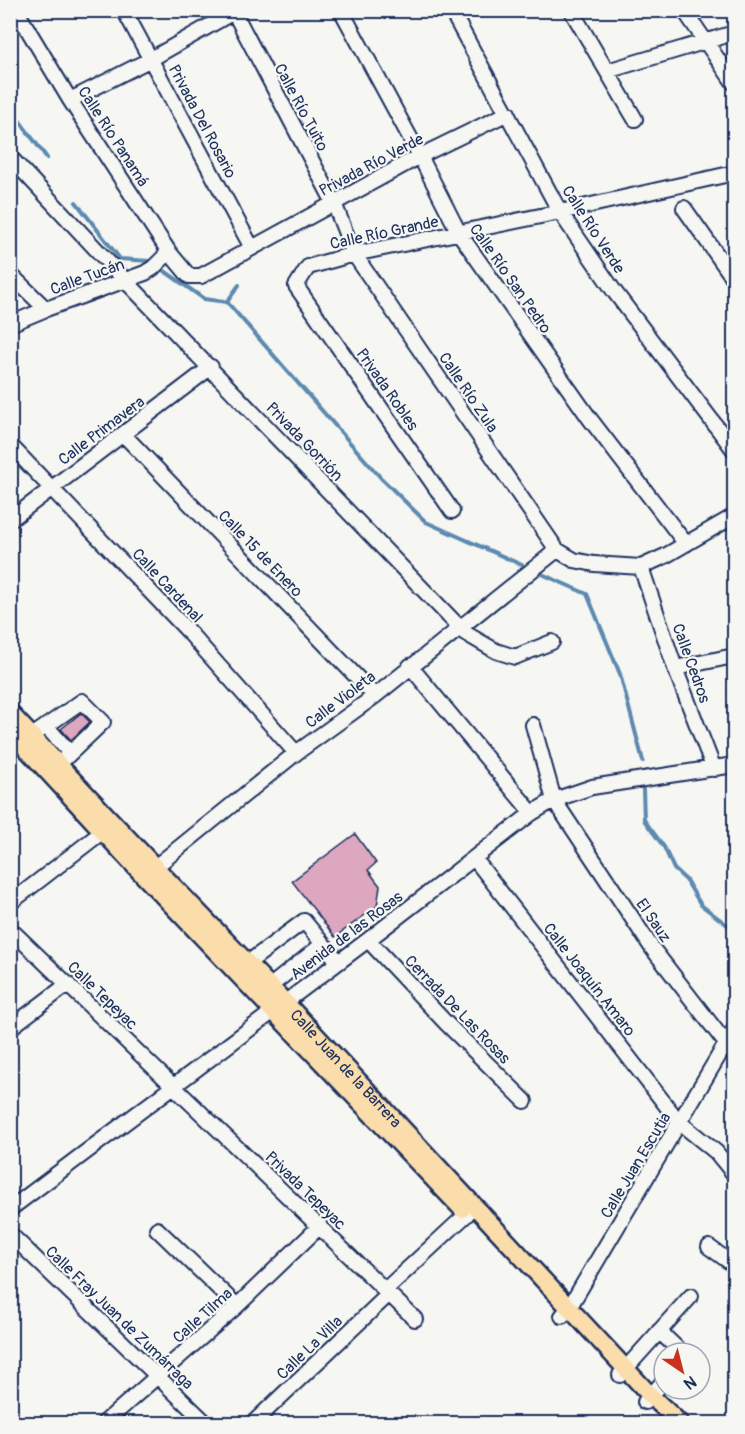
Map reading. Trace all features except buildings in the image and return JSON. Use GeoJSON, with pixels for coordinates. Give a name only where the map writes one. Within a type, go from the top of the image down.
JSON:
{"type":"FeatureCollection","features":[{"type":"Feature","properties":{"kind":"main road","name":"Calle Juan de la Barrera"},"geometry":{"type":"LineString","coordinates":[[10,712],[54,758],[109,827],[149,872],[280,1006],[623,1372],[668,1424]]}},
{"type":"Feature","properties":{"kind":"main road","name":"Calle Juan de la Barrera"},"geometry":{"type":"LineString","coordinates":[[10,731],[54,758]]}},
{"type":"Feature","properties":{"kind":"main road","name":"Calle Juan de la Barrera"},"geometry":{"type":"LineString","coordinates":[[280,1006],[467,1214],[566,1312]]}},
{"type":"Feature","properties":{"kind":"main road","name":"Calle Juan de la Barrera"},"geometry":{"type":"LineString","coordinates":[[648,1399],[681,1424]]}},
{"type":"Feature","properties":{"kind":"street","name":"Calle Río Panamá"},"geometry":{"type":"LineString","coordinates":[[16,10],[70,100],[169,252],[189,276]]}},
{"type":"Feature","properties":{"kind":"street","name":"Privada Del Rosario"},"geometry":{"type":"LineString","coordinates":[[124,10],[252,248]]}},
{"type":"Feature","properties":{"kind":"street","name":"Calle Río San Pedro"},"geometry":{"type":"LineString","coordinates":[[341,10],[459,233],[590,419],[686,544]]}},
{"type":"Feature","properties":{"kind":"street","name":"Calle Río Verde"},"geometry":{"type":"LineString","coordinates":[[451,10],[560,212],[614,291],[735,450]]}},
{"type":"Feature","properties":{"kind":"street"},"geometry":{"type":"LineString","coordinates":[[571,10],[635,119]]}},
{"type":"Feature","properties":{"kind":"street"},"geometry":{"type":"LineString","coordinates":[[684,10],[704,42],[735,83]]}},
{"type":"Feature","properties":{"kind":"street"},"geometry":{"type":"LineString","coordinates":[[70,100],[151,59],[234,11]]}},
{"type":"Feature","properties":{"kind":"street","name":"Calle Río Tuito"},"geometry":{"type":"LineString","coordinates":[[234,11],[334,203],[354,254]]}},
{"type":"Feature","properties":{"kind":"street"},"geometry":{"type":"LineString","coordinates":[[607,71],[735,33]]}},
{"type":"Feature","properties":{"kind":"street","name":"Privada Río Verde"},"geometry":{"type":"LineString","coordinates":[[189,276],[201,276],[420,156],[508,113]]}},
{"type":"Feature","properties":{"kind":"street","name":"Privada Gorrión"},"geometry":{"type":"LineString","coordinates":[[10,157],[124,279],[460,628],[496,651],[515,657],[552,642]]}},
{"type":"Feature","properties":{"kind":"street","name":"Calle Río Grande"},"geometry":{"type":"LineString","coordinates":[[296,286],[308,267],[354,254],[735,173]]}},
{"type":"Feature","properties":{"kind":"street"},"geometry":{"type":"LineString","coordinates":[[684,208],[735,279]]}},
{"type":"Feature","properties":{"kind":"street","name":"Calle Tucán"},"geometry":{"type":"LineString","coordinates":[[10,324],[124,279],[145,273],[169,252]]}},
{"type":"Feature","properties":{"kind":"street","name":"Calle Río Zula"},"geometry":{"type":"LineString","coordinates":[[354,254],[556,550]]}},
{"type":"Feature","properties":{"kind":"street"},"geometry":{"type":"LineString","coordinates":[[10,274],[46,309]]}},
{"type":"Feature","properties":{"kind":"street","name":"Privada Robles"},"geometry":{"type":"LineString","coordinates":[[296,286],[452,511]]}},
{"type":"Feature","properties":{"kind":"street","name":"Calle Primavera"},"geometry":{"type":"LineString","coordinates":[[10,520],[211,367]]}},
{"type":"Feature","properties":{"kind":"street","name":"Calle 15 de Enero"},"geometry":{"type":"LineString","coordinates":[[123,434],[375,696]]}},
{"type":"Feature","properties":{"kind":"street","name":"Calle Cardenal"},"geometry":{"type":"LineString","coordinates":[[10,445],[53,487],[186,628],[296,753]]}},
{"type":"Feature","properties":{"kind":"street"},"geometry":{"type":"LineString","coordinates":[[556,550],[574,560],[594,564],[641,567],[735,516]]}},
{"type":"Feature","properties":{"kind":"street","name":"Calle Violeta"},"geometry":{"type":"LineString","coordinates":[[149,872],[296,753],[375,696],[556,550]]}},
{"type":"Feature","properties":{"kind":"street","name":"Calle Cedros"},"geometry":{"type":"LineString","coordinates":[[641,567],[675,668],[714,769]]}},
{"type":"Feature","properties":{"kind":"street"},"geometry":{"type":"LineString","coordinates":[[675,668],[735,656]]}},
{"type":"Feature","properties":{"kind":"street"},"geometry":{"type":"LineString","coordinates":[[410,666],[532,813]]}},
{"type":"Feature","properties":{"kind":"street"},"geometry":{"type":"LineString","coordinates":[[32,736],[46,726],[82,701],[104,722],[54,758],[46,726]]}},
{"type":"Feature","properties":{"kind":"street","name":"El Sauz"},"geometry":{"type":"LineString","coordinates":[[533,725],[554,800],[652,948],[730,1049]]}},
{"type":"Feature","properties":{"kind":"street","name":"Avenida de las Rosas"},"geometry":{"type":"LineString","coordinates":[[10,1209],[368,940],[532,813],[554,800],[592,787],[735,765]]}},
{"type":"Feature","properties":{"kind":"street"},"geometry":{"type":"LineString","coordinates":[[10,903],[109,827]]}},
{"type":"Feature","properties":{"kind":"street","name":"Calle Joaquín Amaro"},"geometry":{"type":"LineString","coordinates":[[474,858],[679,1122],[716,1152],[735,1174]]}},
{"type":"Feature","properties":{"kind":"street"},"geometry":{"type":"LineString","coordinates":[[242,967],[304,921],[339,962]]}},
{"type":"Feature","properties":{"kind":"street","name":"Calle Tepeyac"},"geometry":{"type":"LineString","coordinates":[[10,928],[174,1084]]}},
{"type":"Feature","properties":{"kind":"street","name":"Cerrada De Las Rosas"},"geometry":{"type":"LineString","coordinates":[[368,940],[446,1023],[525,1101]]}},
{"type":"Feature","properties":{"kind":"street"},"geometry":{"type":"LineString","coordinates":[[264,991],[323,944]]}},
{"type":"Feature","properties":{"kind":"street"},"geometry":{"type":"LineString","coordinates":[[10,1028],[69,984]]}},
{"type":"Feature","properties":{"kind":"street","name":"Calle Juan Escutia"},"geometry":{"type":"LineString","coordinates":[[566,1312],[679,1122],[730,1049],[735,1030]]}},
{"type":"Feature","properties":{"kind":"street","name":"Privada Tepeyac"},"geometry":{"type":"LineString","coordinates":[[174,1084],[415,1319]]}},
{"type":"Feature","properties":{"kind":"street","name":"Calle La Villa"},"geometry":{"type":"LineString","coordinates":[[252,1424],[467,1214]]}},
{"type":"Feature","properties":{"kind":"street","name":"Calle Tilma"},"geometry":{"type":"LineString","coordinates":[[103,1424],[237,1306],[320,1226]]}},
{"type":"Feature","properties":{"kind":"street"},"geometry":{"type":"LineString","coordinates":[[157,1229],[237,1306]]}},
{"type":"Feature","properties":{"kind":"street","name":"Calle Fray Juan de Zumárraga"},"geometry":{"type":"LineString","coordinates":[[10,1234],[207,1424]]}},
{"type":"Feature","properties":{"kind":"street"},"geometry":{"type":"LineString","coordinates":[[709,1247],[735,1264]]}},
{"type":"Feature","properties":{"kind":"street"},"geometry":{"type":"LineString","coordinates":[[623,1372],[691,1296]]}},
{"type":"Feature","properties":{"kind":"street"},"geometry":{"type":"LineString","coordinates":[[659,1331],[669,1341]]}},
{"type":"Feature","properties":{"kind":"street"},"geometry":{"type":"LineString","coordinates":[[648,1399],[652,1394]]}},
{"type":"Feature","properties":{"kind":"waterway"},"geometry":{"type":"LineString","coordinates":[[10,108],[47,158]]}},
{"type":"Feature","properties":{"kind":"waterway"},"geometry":{"type":"LineString","coordinates":[[76,202],[120,259],[149,261]]}},
{"type":"Feature","properties":{"kind":"waterway"},"geometry":{"type":"LineString","coordinates":[[159,267],[204,299],[227,302],[381,478],[426,522],[522,565]]}},
{"type":"Feature","properties":{"kind":"waterway"},"geometry":{"type":"LineString","coordinates":[[227,302],[239,285]]}},
{"type":"Feature","properties":{"kind":"waterway"},"geometry":{"type":"LineString","coordinates":[[542,574],[587,594],[620,674],[643,761]]}},
{"type":"Feature","properties":{"kind":"waterway"},"geometry":{"type":"LineString","coordinates":[[643,789],[644,820],[664,847],[674,869],[686,880],[701,905],[734,930]]}}]}
